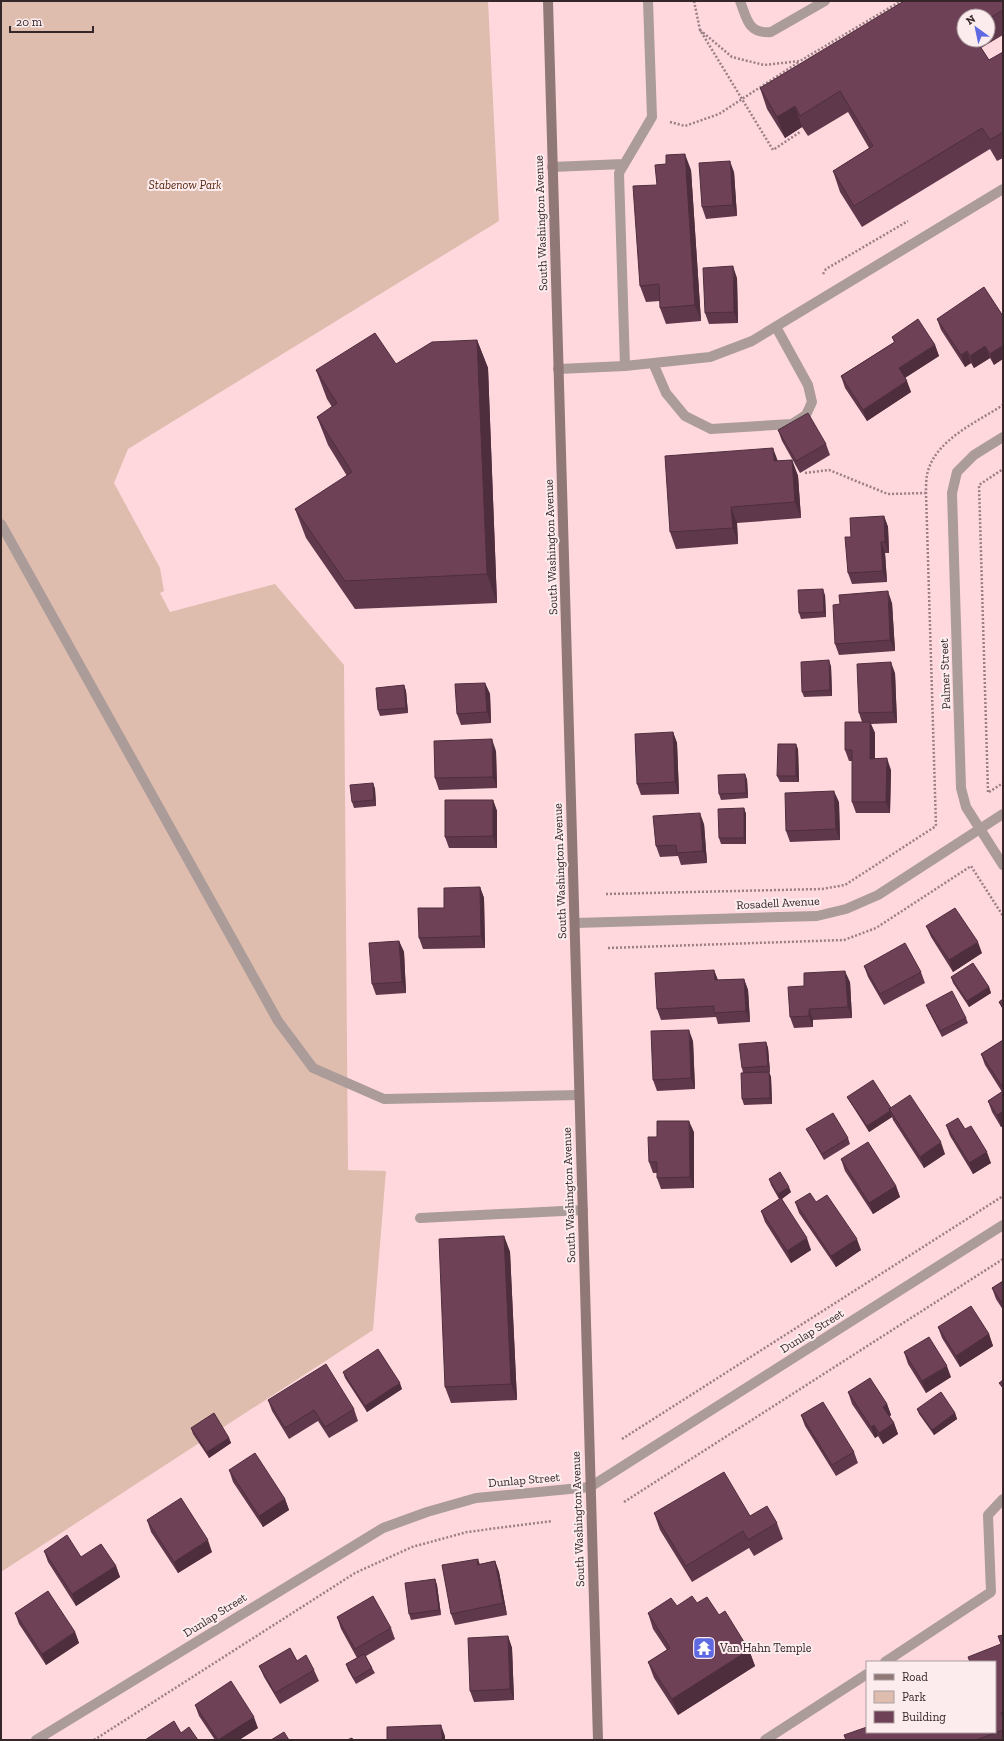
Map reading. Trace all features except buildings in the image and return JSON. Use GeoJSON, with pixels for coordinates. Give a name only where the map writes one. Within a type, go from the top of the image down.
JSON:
{"type":"FeatureCollection","features":[{"type":"Feature","properties":{"kind":"street","name":"South Washington Avenue"},"geometry":{"type":"LineString","coordinates":[[548,1],[598,1740]]}},
{"type":"Feature","properties":{"kind":"street"},"geometry":{"type":"LineString","coordinates":[[625,366],[619,173],[652,117],[648,1]]}},
{"type":"Feature","properties":{"kind":"street"},"geometry":{"type":"LineString","coordinates":[[740,1],[752,28],[757,32],[764,33],[771,32],[825,1]]}},
{"type":"Feature","properties":{"kind":"street"},"geometry":{"type":"LineString","coordinates":[[552,167],[623,164]]}},
{"type":"Feature","properties":{"kind":"street"},"geometry":{"type":"LineString","coordinates":[[558,369],[625,366],[710,357],[752,341],[1003,188]]}},
{"type":"Feature","properties":{"kind":"street"},"geometry":{"type":"LineString","coordinates":[[653,363],[666,393],[685,416],[711,429],[792,424],[806,415],[812,402],[808,385],[776,327]]}},
{"type":"Feature","properties":{"kind":"street","name":"Palmer Street"},"geometry":{"type":"LineString","coordinates":[[1003,437],[974,455],[957,472],[952,493],[962,788],[966,807],[1003,864]]}},
{"type":"Feature","properties":{"kind":"street"},"geometry":{"type":"LineString","coordinates":[[1,524],[278,1021],[313,1068],[384,1098],[579,1095]]}},
{"type":"Feature","properties":{"kind":"street","name":"Rosadell Avenue"},"geometry":{"type":"LineString","coordinates":[[575,923],[817,916],[846,909],[878,895],[1003,814]]}},
{"type":"Feature","properties":{"kind":"street"},"geometry":{"type":"LineString","coordinates":[[420,1218],[582,1210]]}},
{"type":"Feature","properties":{"kind":"street","name":"Dunlap Street"},"geometry":{"type":"LineString","coordinates":[[36,1740],[383,1528],[427,1512],[476,1498],[590,1487],[1003,1225]]}},
{"type":"Feature","properties":{"kind":"street"},"geometry":{"type":"LineString","coordinates":[[887,1661],[991,1592],[988,1515],[1003,1499]]}},
{"type":"Feature","properties":{"kind":"street"},"geometry":{"type":"LineString","coordinates":[[765,1740],[866,1675]]}},
{"type":"Feature","properties":{"kind":"path"},"geometry":{"type":"LineString","coordinates":[[694,1],[700,30],[773,150],[800,132]]}},
{"type":"Feature","properties":{"kind":"path"},"geometry":{"type":"LineString","coordinates":[[652,117],[685,126],[719,114],[800,62],[901,1]]}},
{"type":"Feature","properties":{"kind":"path"},"geometry":{"type":"LineString","coordinates":[[700,30],[732,57],[764,65],[800,62]]}},
{"type":"Feature","properties":{"kind":"path"},"geometry":{"type":"LineString","coordinates":[[822,275],[826,269],[913,218]]}},
{"type":"Feature","properties":{"kind":"path"},"geometry":{"type":"LineString","coordinates":[[606,894],[822,889],[845,885],[936,826],[926,493],[928,471],[937,452],[956,435],[1003,405]]}},
{"type":"Feature","properties":{"kind":"path"},"geometry":{"type":"LineString","coordinates":[[1003,469],[979,485],[988,792],[1003,783]]}},
{"type":"Feature","properties":{"kind":"path"},"geometry":{"type":"LineString","coordinates":[[805,473],[829,470],[888,494],[926,493]]}},
{"type":"Feature","properties":{"kind":"path"},"geometry":{"type":"LineString","coordinates":[[622,1440],[1003,1196]]}},
{"type":"Feature","properties":{"kind":"path"},"geometry":{"type":"LineString","coordinates":[[624,1502],[1003,1259]]}},
{"type":"Feature","properties":{"kind":"path"},"geometry":{"type":"LineString","coordinates":[[94,1740],[355,1574],[412,1547],[460,1534],[552,1521]]}},
{"type":"Feature","properties":{"kind":"green space","name":"Stabenow Park"},"geometry":{"type":"Polygon","coordinates":[[[1,1],[488,1],[499,221],[128,449],[114,483],[160,568],[164,591],[160,593],[170,612],[275,584],[344,665],[348,1170],[386,1171],[373,1330],[1,1572],[1,1]]]}},
{"type":"Feature","properties":{"kind":"place","name":"Van Hahn Temple"},"geometry":{"type":"Point","coordinates":[704,1648]}}]}
